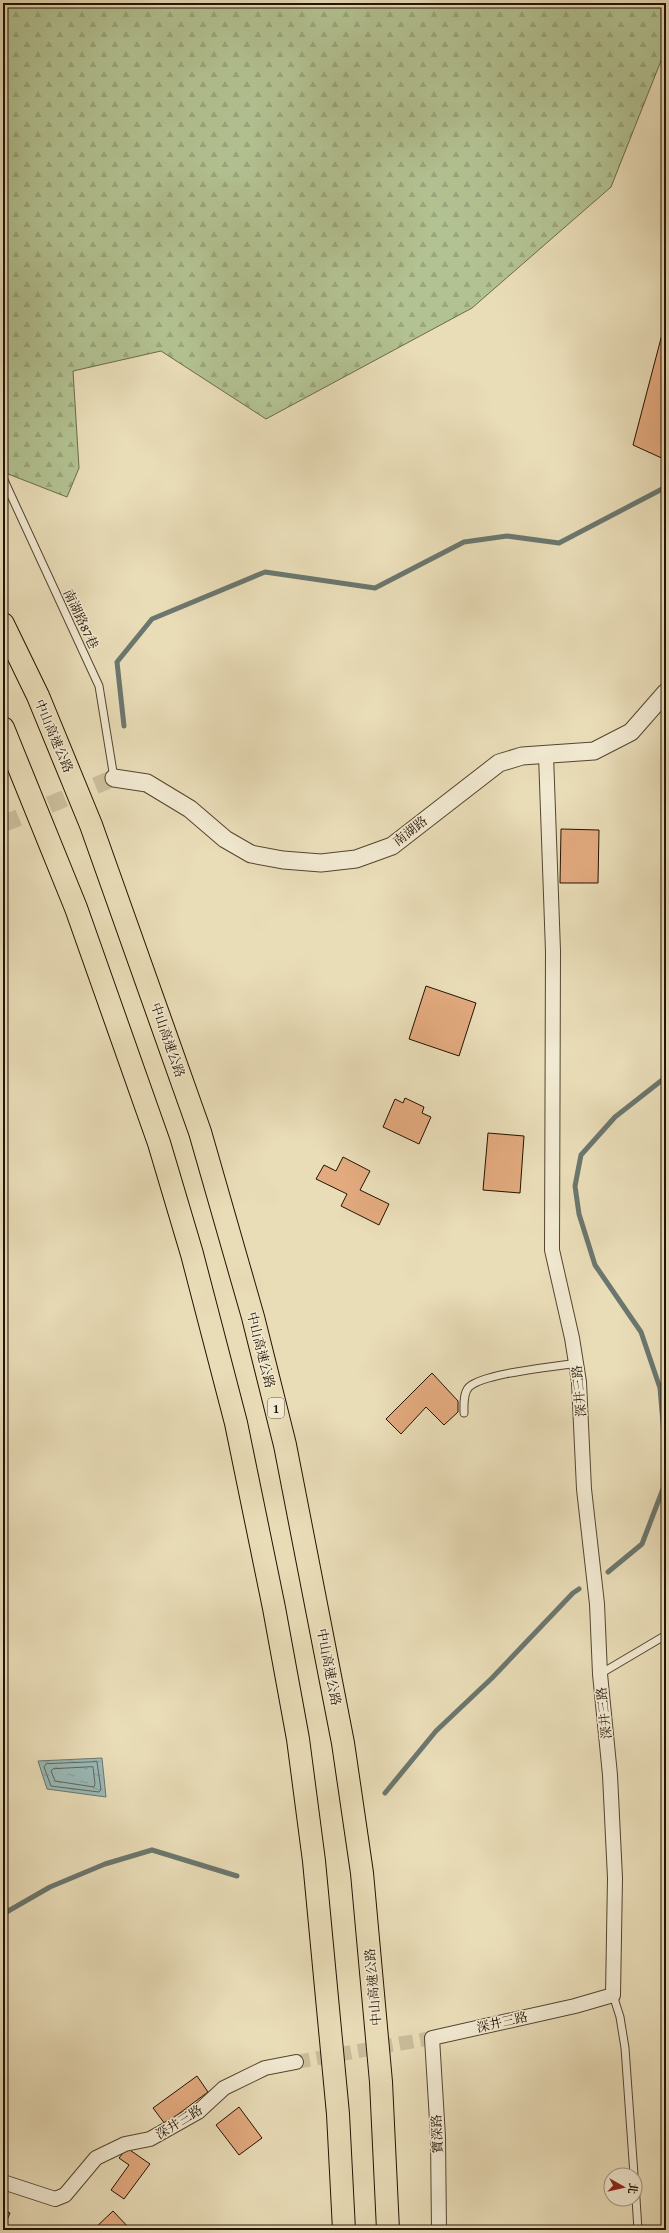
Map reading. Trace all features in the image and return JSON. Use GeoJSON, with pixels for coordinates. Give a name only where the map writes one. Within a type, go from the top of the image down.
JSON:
{"type":"FeatureCollection","features":[{"type":"Feature","properties":{"kind":"highway","name":"中山高速公路"},"geometry":{"type":"LineString","coordinates":[[3,624],[38,696],[91,825],[200,1132],[253,1317],[285,1445],[342,1736],[362,1873],[382,2082],[388,2230]]}},
{"type":"Feature","properties":{"kind":"highway"},"geometry":{"type":"LineString","coordinates":[[3,728],[76,908],[159,1143],[192,1254],[236,1423],[274,1608],[301,1762],[314,1861],[338,2114],[344,2230]]}},
{"type":"Feature","properties":{"kind":"street","name":"南湖路"},"geometry":{"type":"LineString","coordinates":[[114,778],[147,783],[190,809],[225,839],[251,854],[282,860],[322,863],[356,859],[392,846],[499,763],[522,756],[594,751],[631,732],[666,692]]}},
{"type":"Feature","properties":{"kind":"street","name":"深井三路"},"geometry":{"type":"LineString","coordinates":[[432,2038],[575,2006],[612,1995],[615,1878],[609,1767],[600,1674],[597,1604],[584,1488],[582,1421],[577,1363],[552,1250],[553,951],[546,755]]}},
{"type":"Feature","properties":{"kind":"street","name":"寶深路"},"geometry":{"type":"LineString","coordinates":[[432,2038],[438,2138],[439,2230]]}},
{"type":"Feature","properties":{"kind":"street","name":"深井三路"},"geometry":{"type":"LineString","coordinates":[[3,2182],[55,2199],[65,2195],[96,2158],[125,2144],[150,2139],[198,2112],[224,2088],[231,2084],[265,2068],[296,2062]]}},
{"type":"Feature","properties":{"kind":"lane","name":"南湖路87巷"},"geometry":{"type":"LineString","coordinates":[[3,478],[99,686],[114,778]]}},
{"type":"Feature","properties":{"kind":"lane"},"geometry":{"type":"LineString","coordinates":[[464,1413],[464,1396],[469,1387],[490,1377],[577,1363]]}},
{"type":"Feature","properties":{"kind":"lane"},"geometry":{"type":"LineString","coordinates":[[600,1674],[666,1635]]}},
{"type":"Feature","properties":{"kind":"lane"},"geometry":{"type":"LineString","coordinates":[[612,1995],[620,2017],[625,2048],[633,2167]]}},
{"type":"Feature","properties":{"kind":"lane"},"geometry":{"type":"LineString","coordinates":[[637,2207],[638,2230]]}},
{"type":"Feature","properties":{"kind":"green space"},"geometry":{"type":"Polygon","coordinates":[[[3,3],[666,3],[666,48],[611,187],[472,308],[266,419],[161,351],[73,371],[79,468],[67,497],[3,472],[3,3]]]}},
{"type":"Feature","properties":{"kind":"water"},"geometry":{"type":"Polygon","coordinates":[[[102,1758],[106,1797],[47,1789],[38,1761],[102,1758]]]}},
{"type":"Feature","properties":{"kind":"building"},"geometry":{"type":"Polygon","coordinates":[[[665,323],[666,324],[666,460],[633,445],[665,323]]]}},
{"type":"Feature","properties":{"kind":"building"},"geometry":{"type":"Polygon","coordinates":[[[561,829],[599,830],[598,883],[560,883],[561,829]]]}},
{"type":"Feature","properties":{"kind":"building"},"geometry":{"type":"Polygon","coordinates":[[[426,986],[476,1003],[459,1056],[409,1039],[426,986]]]}},
{"type":"Feature","properties":{"kind":"building"},"geometry":{"type":"Polygon","coordinates":[[[405,1098],[424,1107],[422,1113],[431,1117],[419,1144],[383,1127],[395,1099],[403,1103],[405,1098]]]}},
{"type":"Feature","properties":{"kind":"building"},"geometry":{"type":"Polygon","coordinates":[[[488,1133],[524,1136],[520,1193],[483,1190],[488,1133]]]}},
{"type":"Feature","properties":{"kind":"building"},"geometry":{"type":"Polygon","coordinates":[[[343,1157],[370,1171],[360,1190],[389,1204],[379,1225],[341,1206],[347,1194],[316,1179],[324,1165],[336,1171],[343,1157]]]}},
{"type":"Feature","properties":{"kind":"building"},"geometry":{"type":"Polygon","coordinates":[[[432,1373],[458,1401],[458,1412],[444,1425],[426,1407],[401,1434],[386,1419],[432,1373]]]}},
{"type":"Feature","properties":{"kind":"building"},"geometry":{"type":"Polygon","coordinates":[[[197,2076],[208,2092],[165,2124],[153,2108],[197,2076]]]}},
{"type":"Feature","properties":{"kind":"building"},"geometry":{"type":"Polygon","coordinates":[[[239,2107],[262,2138],[239,2155],[216,2125],[239,2107]]]}},
{"type":"Feature","properties":{"kind":"building"},"geometry":{"type":"Polygon","coordinates":[[[127,2148],[150,2164],[124,2199],[111,2190],[129,2165],[119,2158],[127,2148]]]}},
{"type":"Feature","properties":{"kind":"building"},"geometry":{"type":"Polygon","coordinates":[[[3,2210],[10,2213],[3,2229],[3,2210]]]}},
{"type":"Feature","properties":{"kind":"building"},"geometry":{"type":"Polygon","coordinates":[[[113,2211],[131,2230],[93,2230],[113,2211]]]}},
{"type":"Feature","properties":{"kind":"waterway"},"geometry":{"type":"LineString","coordinates":[[124,726],[117,662],[152,619],[265,572],[375,588],[464,542],[507,536],[559,543],[666,487]]}},
{"type":"Feature","properties":{"kind":"waterway"},"geometry":{"type":"LineString","coordinates":[[666,1077],[615,1117],[581,1155],[575,1186],[579,1214],[595,1265],[641,1332],[660,1388],[666,1459]]}},
{"type":"Feature","properties":{"kind":"waterway"},"geometry":{"type":"LineString","coordinates":[[608,1572],[642,1544],[666,1481]]}},
{"type":"Feature","properties":{"kind":"waterway"},"geometry":{"type":"LineString","coordinates":[[385,1793],[436,1731],[492,1678],[573,1593],[579,1589]]}},
{"type":"Feature","properties":{"kind":"waterway"},"geometry":{"type":"LineString","coordinates":[[3,1914],[50,1887],[105,1864],[152,1850],[237,1876]]}},
{"type":"Feature","properties":{"kind":"tunnel"},"geometry":{"type":"LineString","coordinates":[[3,824],[114,778]]}},
{"type":"Feature","properties":{"kind":"tunnel"},"geometry":{"type":"LineString","coordinates":[[296,2062],[432,2038]]}}]}
